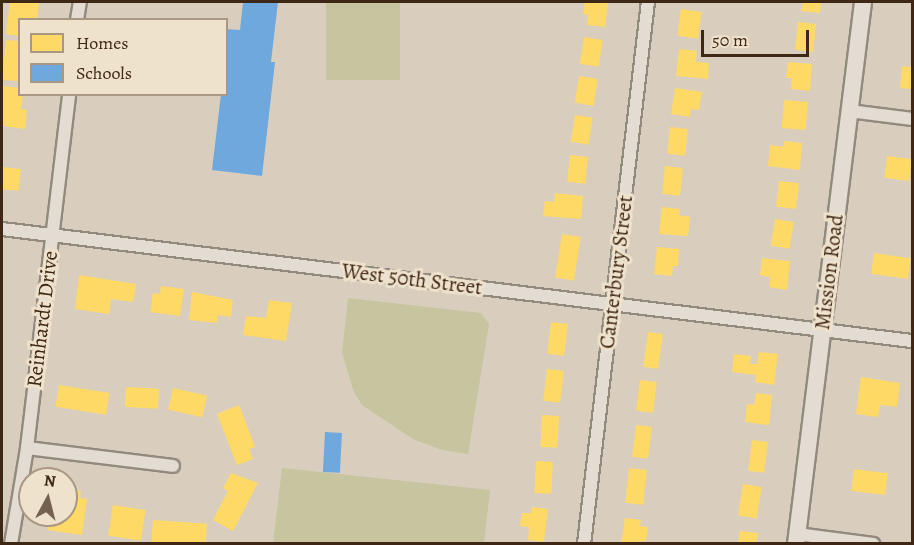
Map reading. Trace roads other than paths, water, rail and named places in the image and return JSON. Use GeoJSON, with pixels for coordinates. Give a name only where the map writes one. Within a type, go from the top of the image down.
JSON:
{"type":"FeatureCollection","features":[{"type":"Feature","properties":{"kind":"main road","name":"Mission Road"},"geometry":{"type":"LineString","coordinates":[[797,539],[863,2]]}},
{"type":"Feature","properties":{"kind":"street"},"geometry":{"type":"LineString","coordinates":[[77,18],[80,2]]}},
{"type":"Feature","properties":{"kind":"street","name":"Canterbury Street"},"geometry":{"type":"LineString","coordinates":[[584,543],[648,2]]}},
{"type":"Feature","properties":{"kind":"street","name":"Reinhardt Drive"},"geometry":{"type":"LineString","coordinates":[[11,543],[27,448],[69,96]]}},
{"type":"Feature","properties":{"kind":"street"},"geometry":{"type":"LineString","coordinates":[[849,111],[912,119]]}},
{"type":"Feature","properties":{"kind":"street","name":"West 50th Street"},"geometry":{"type":"LineString","coordinates":[[2,229],[912,341]]}},
{"type":"Feature","properties":{"kind":"street"},"geometry":{"type":"LineString","coordinates":[[27,448],[173,466]]}},
{"type":"Feature","properties":{"kind":"street"},"geometry":{"type":"LineString","coordinates":[[797,539],[873,543]]}}]}
